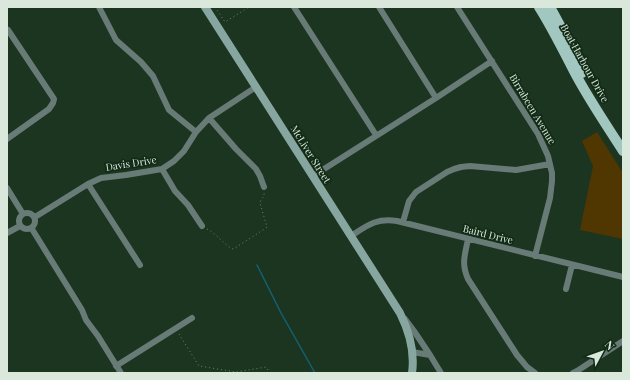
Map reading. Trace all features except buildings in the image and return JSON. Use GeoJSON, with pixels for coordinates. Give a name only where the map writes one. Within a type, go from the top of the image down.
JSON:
{"type":"FeatureCollection","features":[{"type":"Feature","properties":{"kind":"main road","name":"Boat Harbour Drive"},"geometry":{"type":"LineString","coordinates":[[539,7],[551,26],[576,76],[623,151]]}},
{"type":"Feature","properties":{"kind":"main road","name":"Boat Harbour Drive"},"geometry":{"type":"LineString","coordinates":[[550,7],[584,76],[623,139]]}},
{"type":"Feature","properties":{"kind":"street"},"geometry":{"type":"LineString","coordinates":[[99,7],[116,40],[141,62],[153,76],[169,110],[196,132]]}},
{"type":"Feature","properties":{"kind":"street","name":"McLiver Street"},"geometry":{"type":"LineString","coordinates":[[205,7],[400,313],[414,331],[441,373]]}},
{"type":"Feature","properties":{"kind":"street"},"geometry":{"type":"LineString","coordinates":[[294,7],[376,135]]}},
{"type":"Feature","properties":{"kind":"street"},"geometry":{"type":"LineString","coordinates":[[380,7],[436,98]]}},
{"type":"Feature","properties":{"kind":"street","name":"Birrabeen Avenue"},"geometry":{"type":"LineString","coordinates":[[458,7],[538,134],[546,150],[550,164],[552,181],[551,193],[535,256]]}},
{"type":"Feature","properties":{"kind":"street"},"geometry":{"type":"LineString","coordinates":[[7,139],[50,109],[54,103],[54,99],[8,30]]}},
{"type":"Feature","properties":{"kind":"street"},"geometry":{"type":"LineString","coordinates":[[313,176],[492,61]]}},
{"type":"Feature","properties":{"kind":"street","name":"Davis Drive"},"geometry":{"type":"LineString","coordinates":[[35,217],[88,184],[101,178],[162,169],[174,161],[184,151],[196,132],[208,118],[256,87]]}},
{"type":"Feature","properties":{"kind":"street"},"geometry":{"type":"LineString","coordinates":[[208,118],[236,150],[256,169],[264,187]]}},
{"type":"Feature","properties":{"kind":"street"},"geometry":{"type":"LineString","coordinates":[[403,222],[409,201],[416,192],[454,169],[470,166],[516,170],[550,164]]}},
{"type":"Feature","properties":{"kind":"street"},"geometry":{"type":"LineString","coordinates":[[162,169],[175,191],[188,205],[202,226]]}},
{"type":"Feature","properties":{"kind":"street"},"geometry":{"type":"LineString","coordinates":[[88,184],[140,265]]}},
{"type":"Feature","properties":{"kind":"street"},"geometry":{"type":"LineString","coordinates":[[7,188],[23,214]]}},
{"type":"Feature","properties":{"kind":"street"},"geometry":{"type":"LineString","coordinates":[[28,213],[35,217],[36,224],[32,229],[27,230],[20,226],[19,218],[23,214],[28,213]]}},
{"type":"Feature","properties":{"kind":"street","name":"Baird Drive"},"geometry":{"type":"LineString","coordinates":[[351,236],[377,221],[390,220],[623,277]]}},
{"type":"Feature","properties":{"kind":"street"},"geometry":{"type":"LineString","coordinates":[[7,233],[20,226]]}},
{"type":"Feature","properties":{"kind":"street"},"geometry":{"type":"LineString","coordinates":[[32,229],[82,310],[86,320],[121,373]]}},
{"type":"Feature","properties":{"kind":"street"},"geometry":{"type":"LineString","coordinates":[[468,239],[463,265],[464,271],[517,355],[527,367],[535,373]]}},
{"type":"Feature","properties":{"kind":"street"},"geometry":{"type":"LineString","coordinates":[[566,288],[572,265]]}},
{"type":"Feature","properties":{"kind":"street","name":"McLiver Street"},"geometry":{"type":"LineString","coordinates":[[400,313],[408,331],[412,352],[412,373]]}},
{"type":"Feature","properties":{"kind":"street"},"geometry":{"type":"LineString","coordinates":[[116,366],[192,318]]}},
{"type":"Feature","properties":{"kind":"street"},"geometry":{"type":"LineString","coordinates":[[573,373],[623,341]]}},
{"type":"Feature","properties":{"kind":"street"},"geometry":{"type":"LineString","coordinates":[[412,352],[430,355]]}},
{"type":"Feature","properties":{"kind":"path"},"geometry":{"type":"LineString","coordinates":[[216,7],[225,22],[249,7]]}},
{"type":"Feature","properties":{"kind":"path"},"geometry":{"type":"LineString","coordinates":[[202,226],[215,234],[228,246],[233,249],[235,248],[267,226],[260,203],[264,196],[264,187]]}},
{"type":"Feature","properties":{"kind":"path"},"geometry":{"type":"LineString","coordinates":[[176,328],[199,366],[236,372]]}},
{"type":"Feature","properties":{"kind":"path"},"geometry":{"type":"LineString","coordinates":[[233,373],[266,367],[270,373]]}},
{"type":"Feature","properties":{"kind":"shaded area"},"geometry":{"type":"Polygon","coordinates":[[[597,132],[623,173],[623,239],[580,230],[593,166],[582,141],[597,132]]]}},
{"type":"Feature","properties":{"kind":"waterway"},"geometry":{"type":"LineString","coordinates":[[257,265],[281,313],[315,373]]}}]}
